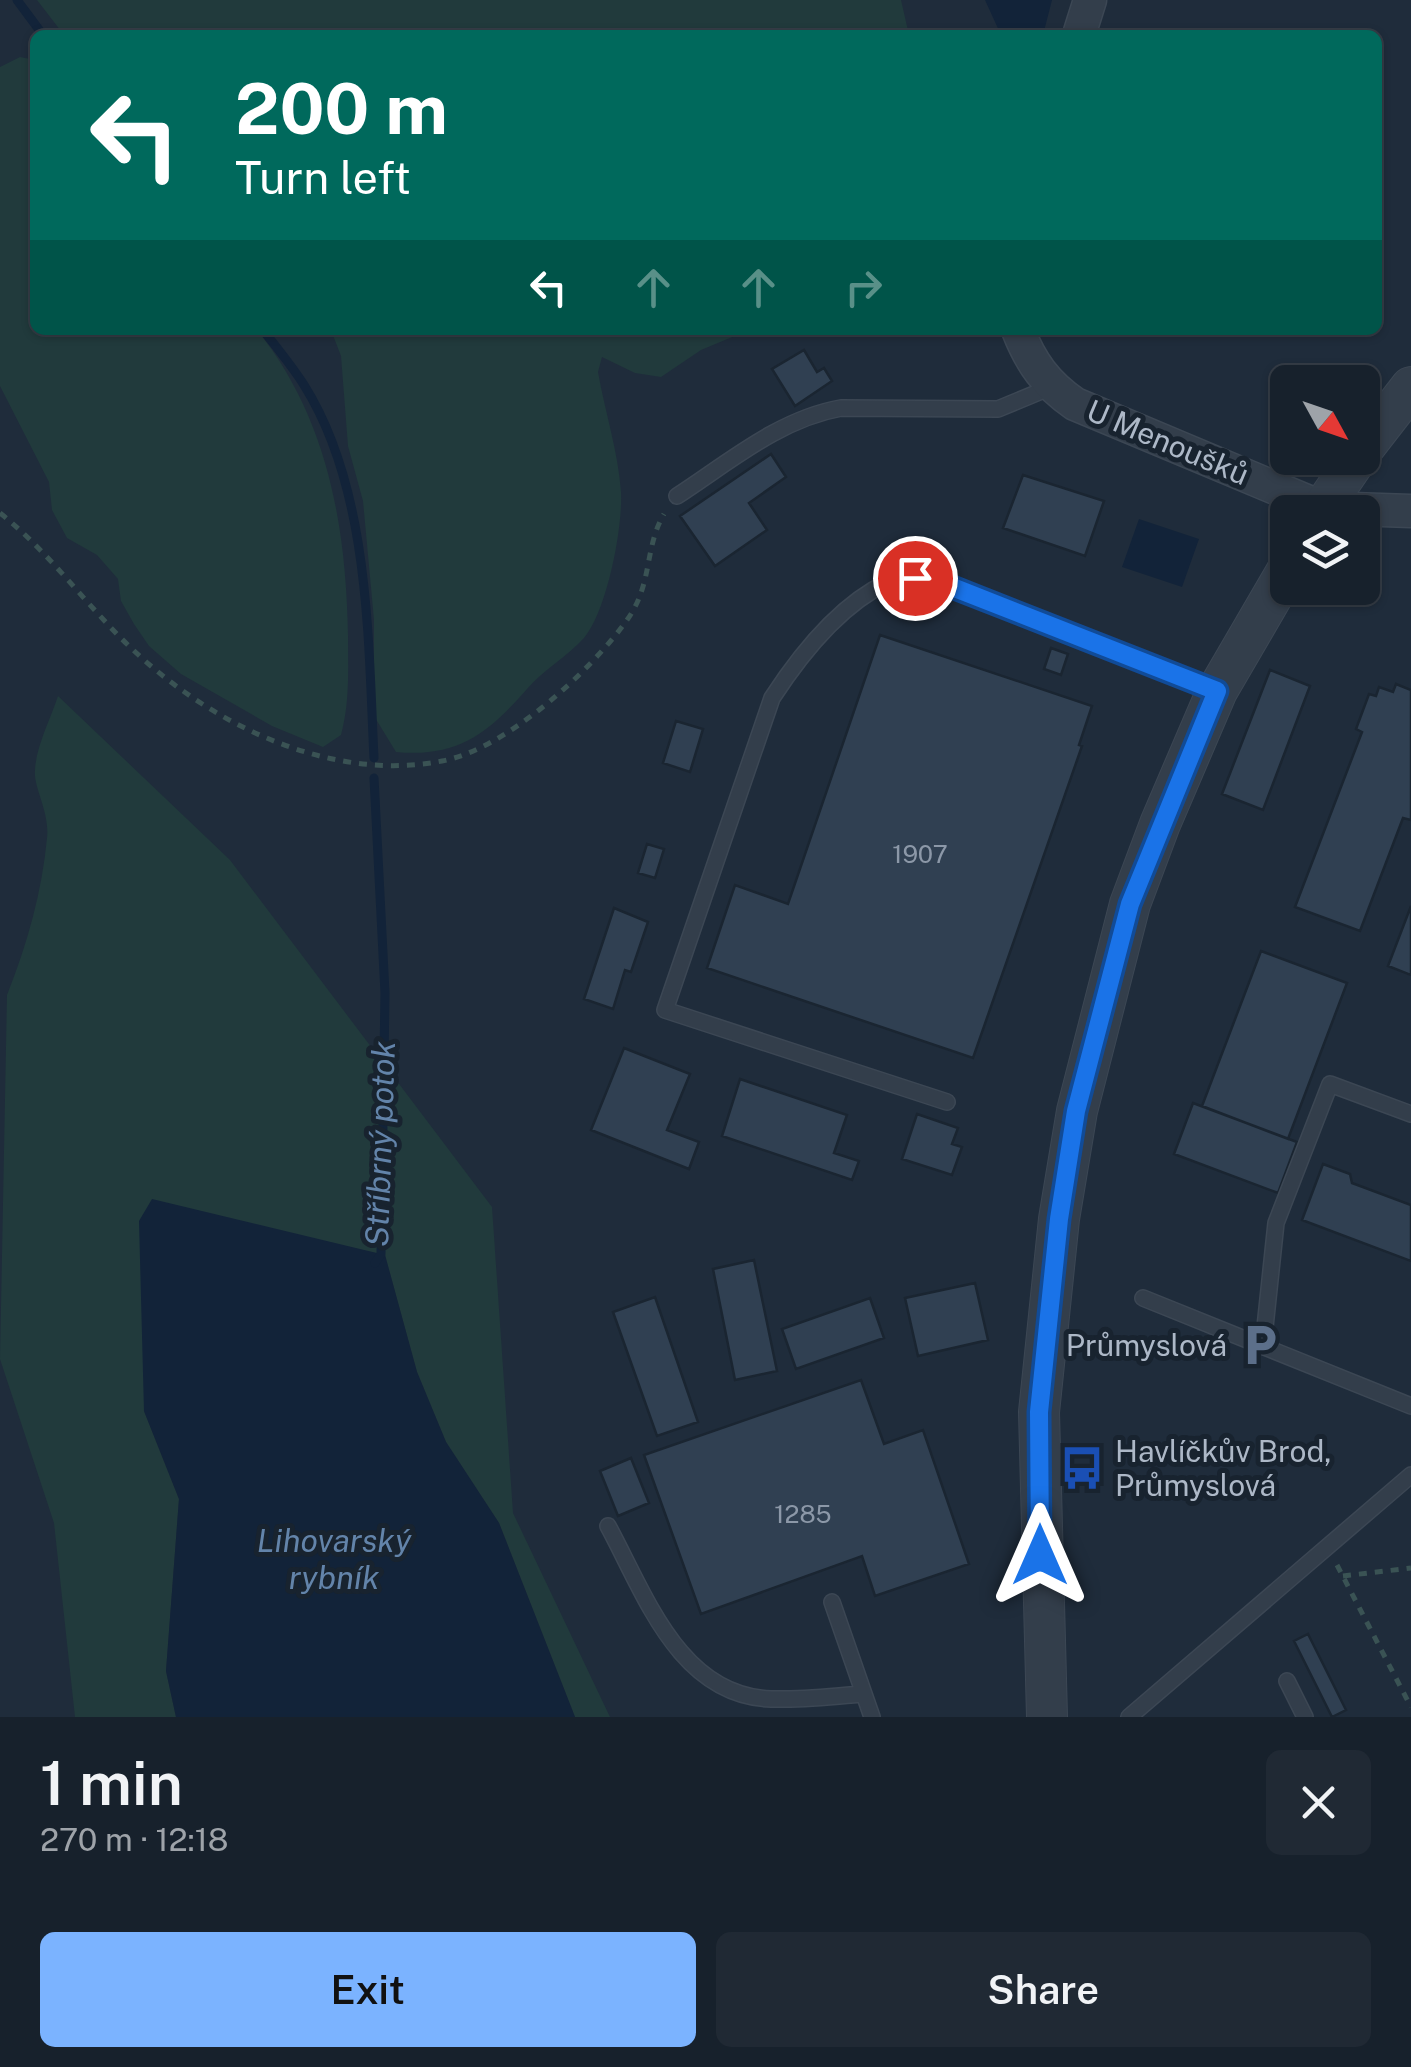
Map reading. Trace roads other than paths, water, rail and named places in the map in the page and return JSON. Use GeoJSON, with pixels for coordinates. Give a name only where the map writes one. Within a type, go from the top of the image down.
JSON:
{"type":"FeatureCollection","features":[{"type":"Feature","properties":{"kind":"street"},"geometry":{"type":"LineString","coordinates":[[1080,30],[1090,0]]}},
{"type":"Feature","properties":{"kind":"street","name":"U Menoušků"},"geometry":{"type":"LineString","coordinates":[[1020,335],[1030,360],[1051,387],[1076,404],[1287,495]]}},
{"type":"Feature","properties":{"kind":"street"},"geometry":{"type":"LineString","coordinates":[[1380,426],[1411,386]]}},
{"type":"Feature","properties":{"kind":"street","name":"U Menoušků"},"geometry":{"type":"LineString","coordinates":[[1380,511],[1411,511]]}},
{"type":"Feature","properties":{"kind":"street"},"geometry":{"type":"LineString","coordinates":[[1046,1717],[1039,1412],[1059,1219],[1076,1111],[1130,904],[1217,691],[1270,600]]}},
{"type":"Feature","properties":{"kind":"lane"},"geometry":{"type":"LineString","coordinates":[[677,496],[782,428],[815,413],[840,408],[998,409],[1051,387]]}},
{"type":"Feature","properties":{"kind":"lane"},"geometry":{"type":"LineString","coordinates":[[947,1102],[666,1010],[772,698],[793,666],[835,620],[889,581],[915,578],[942,583],[1217,691]]}},
{"type":"Feature","properties":{"kind":"lane"},"geometry":{"type":"LineString","coordinates":[[1263,1346],[1276,1223],[1330,1084],[1411,1114]]}},
{"type":"Feature","properties":{"kind":"lane"},"geometry":{"type":"LineString","coordinates":[[1143,1298],[1411,1406]]}},
{"type":"Feature","properties":{"kind":"lane"},"geometry":{"type":"LineString","coordinates":[[1128,1717],[1411,1476]]}},
{"type":"Feature","properties":{"kind":"lane"},"geometry":{"type":"LineString","coordinates":[[608,1526],[674,1648],[706,1679],[769,1700],[864,1694]]}},
{"type":"Feature","properties":{"kind":"lane"},"geometry":{"type":"LineString","coordinates":[[832,1602],[872,1717]]}},
{"type":"Feature","properties":{"kind":"lane"},"geometry":{"type":"LineString","coordinates":[[1288,1682],[1305,1717]]}},
{"type":"Feature","properties":{"kind":"water"},"geometry":{"type":"Polygon","coordinates":[[[985,0],[1052,0],[1044,30],[999,30],[985,0]]]}},
{"type":"Feature","properties":{"kind":"water"},"geometry":{"type":"Polygon","coordinates":[[[1139,519],[1199,539],[1182,587],[1122,567],[1139,519]]]}},
{"type":"Feature","properties":{"kind":"water","name":"Lihovarský rybník"},"geometry":{"type":"Polygon","coordinates":[[[152,1199],[385,1255],[417,1372],[446,1442],[499,1523],[575,1717],[176,1717],[166,1671],[179,1499],[144,1411],[139,1221],[152,1199]]]}},
{"type":"Feature","properties":{"kind":"waterway","name":"Stříbrný potok"},"geometry":{"type":"LineString","coordinates":[[17,0],[39,30]]}},
{"type":"Feature","properties":{"kind":"waterway","name":"Stříbrný potok"},"geometry":{"type":"LineString","coordinates":[[267,335],[304,385],[326,426],[354,518],[367,615],[374,758]]}},
{"type":"Feature","properties":{"kind":"waterway","name":"Stříbrný potok"},"geometry":{"type":"LineString","coordinates":[[374,778],[385,993],[381,1254],[375,1263]]}},
{"type":"Feature","properties":{"kind":"place","name":"Průmyslová"},"geometry":{"type":"Point","coordinates":[1260,1345]}},
{"type":"Feature","properties":{"kind":"place","name":"Havlíčkův Brod, Průmyslová"},"geometry":{"type":"Point","coordinates":[1082,1468]}}]}
